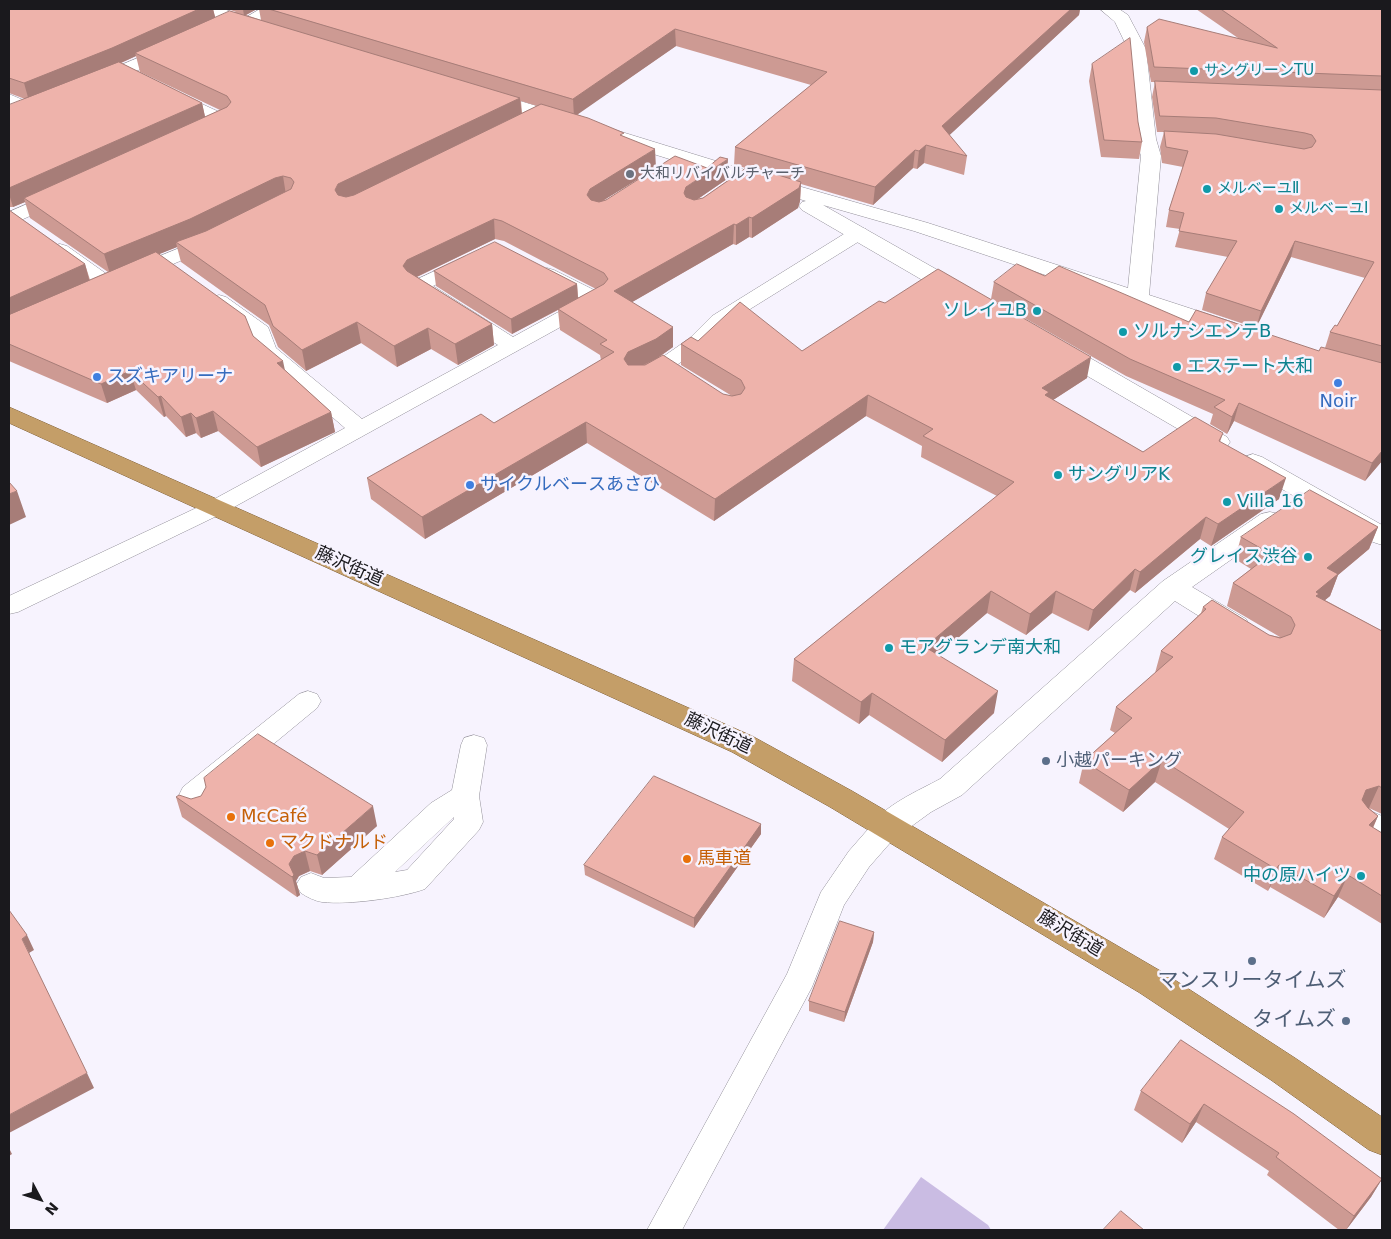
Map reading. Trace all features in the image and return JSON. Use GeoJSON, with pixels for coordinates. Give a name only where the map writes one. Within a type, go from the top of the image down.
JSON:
{"type":"FeatureCollection","features":[{"type":"Feature","properties":{"kind":"highway","name":"藤沢街道"},"geometry":{"type":"LineString","coordinates":[[9,414],[742,744],[1152,983],[1283,1069],[1382,1138]]}},
{"type":"Feature","properties":{"kind":"street"},"geometry":{"type":"LineString","coordinates":[[211,9],[231,24],[272,33]]}},
{"type":"Feature","properties":{"kind":"street"},"geometry":{"type":"LineString","coordinates":[[1108,9],[1122,19],[1137,49],[1140,88],[1156,139],[1151,156],[1138,298]]}},
{"type":"Feature","properties":{"kind":"street"},"geometry":{"type":"LineString","coordinates":[[80,88],[182,44]]}},
{"type":"Feature","properties":{"kind":"street"},"geometry":{"type":"LineString","coordinates":[[1140,88],[1159,89]]}},
{"type":"Feature","properties":{"kind":"street"},"geometry":{"type":"LineString","coordinates":[[468,92],[583,126],[680,163],[747,176],[921,226],[1248,335]]}},
{"type":"Feature","properties":{"kind":"street"},"geometry":{"type":"LineString","coordinates":[[9,118],[46,102]]}},
{"type":"Feature","properties":{"kind":"street"},"geometry":{"type":"LineString","coordinates":[[777,186],[980,304]]}},
{"type":"Feature","properties":{"kind":"street"},"geometry":{"type":"LineString","coordinates":[[1040,339],[1382,536]]}},
{"type":"Feature","properties":{"kind":"street"},"geometry":{"type":"LineString","coordinates":[[887,827],[920,804],[951,787],[1173,587],[1308,494]]}},
{"type":"Feature","properties":{"kind":"street"},"geometry":{"type":"LineString","coordinates":[[1173,587],[1255,638]]}},
{"type":"Feature","properties":{"kind":"lane"},"geometry":{"type":"LineString","coordinates":[[231,24],[271,9]]}},
{"type":"Feature","properties":{"kind":"lane"},"geometry":{"type":"LineString","coordinates":[[123,71],[140,79]]}},
{"type":"Feature","properties":{"kind":"lane"},"geometry":{"type":"LineString","coordinates":[[156,88],[224,121],[189,137]]}},
{"type":"Feature","properties":{"kind":"lane"},"geometry":{"type":"LineString","coordinates":[[9,99],[29,109]]}},
{"type":"Feature","properties":{"kind":"lane"},"geometry":{"type":"LineString","coordinates":[[516,127],[542,114]]}},
{"type":"Feature","properties":{"kind":"lane"},"geometry":{"type":"LineString","coordinates":[[724,192],[747,176]]}},
{"type":"Feature","properties":{"kind":"lane"},"geometry":{"type":"LineString","coordinates":[[10,215],[74,189]]}},
{"type":"Feature","properties":{"kind":"lane"},"geometry":{"type":"LineString","coordinates":[[10,215],[28,228]]}},
{"type":"Feature","properties":{"kind":"lane"},"geometry":{"type":"LineString","coordinates":[[90,292],[108,284],[172,267],[228,232]]}},
{"type":"Feature","properties":{"kind":"lane"},"geometry":{"type":"LineString","coordinates":[[636,379],[672,369],[696,342],[720,320],[859,233]]}},
{"type":"Feature","properties":{"kind":"lane"},"geometry":{"type":"LineString","coordinates":[[44,239],[108,284]]}},
{"type":"Feature","properties":{"kind":"lane"},"geometry":{"type":"LineString","coordinates":[[479,256],[418,286],[514,346]]}},
{"type":"Feature","properties":{"kind":"lane"},"geometry":{"type":"LineString","coordinates":[[9,606],[217,507],[597,300],[530,264]]}},
{"type":"Feature","properties":{"kind":"lane"},"geometry":{"type":"LineString","coordinates":[[204,290],[261,331],[266,350],[361,430]]}},
{"type":"Feature","properties":{"kind":"lane"},"geometry":{"type":"LineString","coordinates":[[197,806],[193,795],[308,701]]}},
{"type":"Feature","properties":{"kind":"lane"},"geometry":{"type":"LineString","coordinates":[[311,885],[321,890],[358,889],[415,881],[468,822],[465,796],[474,745]]}},
{"type":"Feature","properties":{"kind":"lane"},"geometry":{"type":"LineString","coordinates":[[664,1230],[801,978],[831,900],[860,859],[887,827]]}},
{"type":"Feature","properties":{"kind":"shaded area"},"geometry":{"type":"Polygon","coordinates":[[[921,1177],[988,1225],[991,1230],[883,1230],[921,1177]]]}},
{"type":"Feature","properties":{"kind":"building"},"geometry":{"type":"Polygon","coordinates":[[[9,9],[199,9],[112,48],[24,83],[9,78],[9,9]]]}},
{"type":"Feature","properties":{"kind":"building"},"geometry":{"type":"Polygon","coordinates":[[[269,9],[1071,9],[942,126],[967,156],[926,145],[919,151],[915,150],[875,187],[735,147],[827,72],[675,29],[573,99],[269,9]]]}},
{"type":"Feature","properties":{"kind":"building"},"geometry":{"type":"Polygon","coordinates":[[[1221,9],[1382,9],[1382,76],[1154,67],[1147,27],[1159,19],[1277,48],[1221,9]]]}},
{"type":"Feature","properties":{"kind":"building"},"geometry":{"type":"Polygon","coordinates":[[[230,11],[520,98],[338,184],[335,190],[338,195],[346,197],[354,195],[541,104],[588,118],[624,133],[620,135],[655,149],[590,189],[587,195],[591,200],[599,202],[606,200],[675,156],[707,168],[720,157],[728,159],[686,187],[684,193],[686,197],[694,200],[703,198],[749,166],[801,182],[799,188],[752,218],[749,217],[736,225],[734,224],[614,291],[673,327],[656,339],[628,352],[624,359],[628,365],[645,365],[663,355],[723,394],[732,396],[741,394],[745,388],[741,380],[681,344],[691,337],[698,341],[740,302],[802,351],[879,301],[885,303],[938,269],[1091,357],[1042,388],[1049,392],[1045,395],[1143,452],[1195,417],[1223,433],[1219,441],[1286,478],[1218,524],[1206,517],[1140,572],[1135,569],[1093,610],[1056,591],[1030,614],[991,591],[925,647],[998,691],[945,740],[872,693],[861,702],[794,659],[1014,482],[923,436],[933,429],[868,395],[715,499],[586,422],[422,517],[367,478],[481,414],[494,423],[614,352],[600,344],[607,340],[558,309],[604,284],[608,279],[604,273],[502,221],[494,219],[407,260],[403,266],[407,271],[492,324],[455,344],[428,328],[394,346],[357,322],[302,350],[273,326],[265,305],[176,242],[206,231],[291,189],[294,182],[291,178],[283,176],[275,178],[190,219],[104,254],[24,198],[227,107],[231,102],[227,96],[135,53],[230,11]]]}},
{"type":"Feature","properties":{"kind":"building"},"geometry":{"type":"Polygon","coordinates":[[[1130,38],[1138,122],[1142,142],[1104,140],[1092,64],[1130,38]]]}},
{"type":"Feature","properties":{"kind":"building"},"geometry":{"type":"Polygon","coordinates":[[[119,62],[202,103],[9,188],[9,105],[119,62]]]}},
{"type":"Feature","properties":{"kind":"building"},"geometry":{"type":"Polygon","coordinates":[[[1155,81],[1382,90],[1382,346],[1330,332],[1335,325],[1337,326],[1374,262],[1295,241],[1261,311],[1206,293],[1237,241],[1179,231],[1184,213],[1169,210],[1188,151],[1166,147],[1164,131],[1216,134],[1304,149],[1312,147],[1316,141],[1312,135],[1305,133],[1216,118],[1160,116],[1155,81]]]}},
{"type":"Feature","properties":{"kind":"building"},"geometry":{"type":"Polygon","coordinates":[[[9,210],[85,264],[9,298],[9,210]]]}},
{"type":"Feature","properties":{"kind":"building"},"geometry":{"type":"Polygon","coordinates":[[[495,242],[577,284],[511,319],[434,271],[495,242]]]}},
{"type":"Feature","properties":{"kind":"building"},"geometry":{"type":"Polygon","coordinates":[[[156,252],[245,316],[253,336],[283,361],[277,363],[331,412],[257,447],[213,411],[196,418],[191,413],[181,417],[161,396],[158,397],[130,371],[101,384],[9,344],[9,315],[156,252]]]}},
{"type":"Feature","properties":{"kind":"building"},"geometry":{"type":"Polygon","coordinates":[[[1017,264],[1045,276],[1059,266],[1189,322],[1196,310],[1319,351],[1321,347],[1382,363],[1382,451],[1372,463],[1239,403],[1232,417],[1214,407],[1225,400],[1130,359],[994,282],[1017,264]]]}},
{"type":"Feature","properties":{"kind":"building"},"geometry":{"type":"Polygon","coordinates":[[[9,482],[17,491],[9,494],[9,482]]]}},
{"type":"Feature","properties":{"kind":"building"},"geometry":{"type":"Polygon","coordinates":[[[1310,490],[1378,527],[1327,568],[1338,574],[1316,592],[1319,594],[1316,596],[1382,631],[1382,788],[1379,786],[1366,790],[1362,800],[1378,816],[1369,825],[1382,833],[1382,896],[1348,875],[1334,896],[1279,865],[1276,869],[1222,837],[1244,812],[1162,760],[1129,790],[1084,761],[1132,718],[1116,707],[1173,657],[1161,651],[1206,609],[1203,607],[1212,600],[1269,635],[1280,638],[1291,634],[1295,625],[1291,617],[1233,583],[1271,554],[1241,537],[1310,490]]]}},
{"type":"Feature","properties":{"kind":"building"},"geometry":{"type":"Polygon","coordinates":[[[258,734],[373,806],[317,855],[305,851],[294,856],[289,864],[294,875],[292,877],[176,797],[179,795],[191,799],[201,796],[206,787],[204,778],[258,734]]]}},
{"type":"Feature","properties":{"kind":"building"},"geometry":{"type":"Polygon","coordinates":[[[654,776],[761,824],[694,918],[584,865],[654,776]]]}},
{"type":"Feature","properties":{"kind":"building"},"geometry":{"type":"Polygon","coordinates":[[[9,910],[27,935],[22,939],[87,1073],[9,1115],[9,910]]]}},
{"type":"Feature","properties":{"kind":"building"},"geometry":{"type":"Polygon","coordinates":[[[840,921],[874,932],[845,1012],[809,1001],[840,921]]]}},
{"type":"Feature","properties":{"kind":"building"},"geometry":{"type":"Polygon","coordinates":[[[1181,1040],[1294,1114],[1382,1179],[1354,1216],[1276,1157],[1279,1153],[1204,1104],[1190,1124],[1141,1091],[1181,1040]]]}},
{"type":"Feature","properties":{"kind":"building"},"geometry":{"type":"Polygon","coordinates":[[[1121,1211],[1144,1230],[1103,1230],[1121,1211]]]}},
{"type":"Feature","properties":{"kind":"place","name":"サングリーンTU"},"geometry":{"type":"Point","coordinates":[1194,71]}},
{"type":"Feature","properties":{"kind":"place","name":"大和リバイバルチャーチ"},"geometry":{"type":"Point","coordinates":[630,174]}},
{"type":"Feature","properties":{"kind":"place","name":"メルベーユⅡ"},"geometry":{"type":"Point","coordinates":[1207,189]}},
{"type":"Feature","properties":{"kind":"place","name":"メルベーユⅠ"},"geometry":{"type":"Point","coordinates":[1279,209]}},
{"type":"Feature","properties":{"kind":"place","name":"ソレイユB"},"geometry":{"type":"Point","coordinates":[1037,311]}},
{"type":"Feature","properties":{"kind":"place","name":"ソルナシエンテB"},"geometry":{"type":"Point","coordinates":[1123,332]}},
{"type":"Feature","properties":{"kind":"place","name":"エステート大和"},"geometry":{"type":"Point","coordinates":[1177,367]}},
{"type":"Feature","properties":{"kind":"place","name":"スズキアリーナ"},"geometry":{"type":"Point","coordinates":[97,377]}},
{"type":"Feature","properties":{"kind":"place","name":"Noir"},"geometry":{"type":"Point","coordinates":[1338,383]}},
{"type":"Feature","properties":{"kind":"place","name":"サングリアK"},"geometry":{"type":"Point","coordinates":[1058,475]}},
{"type":"Feature","properties":{"kind":"place","name":"サイクルベースあさひ"},"geometry":{"type":"Point","coordinates":[470,485]}},
{"type":"Feature","properties":{"kind":"place","name":"Villa 16"},"geometry":{"type":"Point","coordinates":[1227,502]}},
{"type":"Feature","properties":{"kind":"place","name":"グレイス渋谷"},"geometry":{"type":"Point","coordinates":[1308,557]}},
{"type":"Feature","properties":{"kind":"place","name":"モアグランデ南大和"},"geometry":{"type":"Point","coordinates":[889,648]}},
{"type":"Feature","properties":{"kind":"place","name":"小越パーキング"},"geometry":{"type":"Point","coordinates":[1046,761]}},
{"type":"Feature","properties":{"kind":"place","name":"McCafé"},"geometry":{"type":"Point","coordinates":[231,817]}},
{"type":"Feature","properties":{"kind":"place","name":"マクドナルド"},"geometry":{"type":"Point","coordinates":[270,843]}},
{"type":"Feature","properties":{"kind":"place","name":"馬車道"},"geometry":{"type":"Point","coordinates":[687,859]}},
{"type":"Feature","properties":{"kind":"place","name":"中の原ハイツ"},"geometry":{"type":"Point","coordinates":[1361,876]}},
{"type":"Feature","properties":{"kind":"place","name":"マンスリータイムズ"},"geometry":{"type":"Point","coordinates":[1252,961]}},
{"type":"Feature","properties":{"kind":"place","name":"タイムズ"},"geometry":{"type":"Point","coordinates":[1346,1021]}}]}
